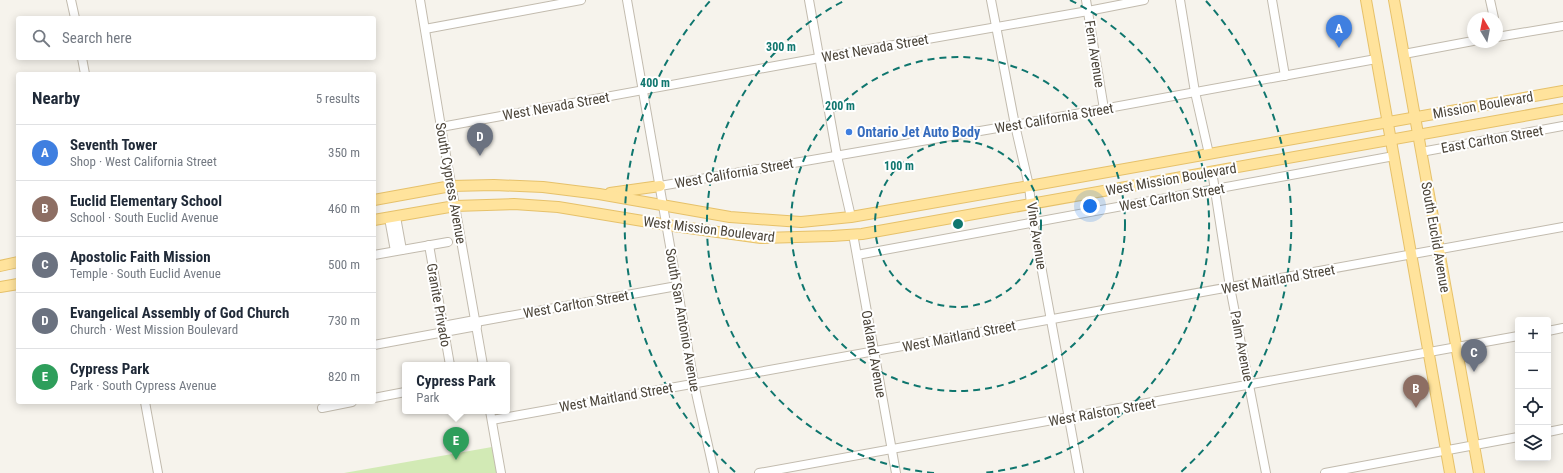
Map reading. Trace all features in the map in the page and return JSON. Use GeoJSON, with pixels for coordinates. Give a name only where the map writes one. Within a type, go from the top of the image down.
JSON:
{"type":"FeatureCollection","features":[{"type":"Feature","properties":{"kind":"main road","name":"South Euclid Avenue"},"geometry":{"type":"LineString","coordinates":[[1366,0],[1430,353],[1450,473]]}},
{"type":"Feature","properties":{"kind":"main road","name":"South Euclid Avenue"},"geometry":{"type":"LineString","coordinates":[[1394,0],[1479,473]]}},
{"type":"Feature","properties":{"kind":"main road","name":"Mission Boulevard"},"geometry":{"type":"LineString","coordinates":[[1402,120],[1563,91]]}},
{"type":"Feature","properties":{"kind":"main road","name":"West Mission Boulevard"},"geometry":{"type":"LineString","coordinates":[[376,220],[455,206],[514,204],[558,207],[667,225],[762,238],[854,234],[1031,205],[1563,108]]}},
{"type":"Feature","properties":{"kind":"main road","name":"West Mission Boulevard"},"geometry":{"type":"LineString","coordinates":[[376,200],[451,186],[494,185],[535,187],[599,194],[730,218],[800,222],[851,217],[1402,120]]}},
{"type":"Feature","properties":{"kind":"main road"},"geometry":{"type":"LineString","coordinates":[[599,194],[660,186]]}},
{"type":"Feature","properties":{"kind":"main road"},"geometry":{"type":"LineString","coordinates":[[0,266],[16,262]]}},
{"type":"Feature","properties":{"kind":"main road"},"geometry":{"type":"LineString","coordinates":[[0,287],[16,284]]}},
{"type":"Feature","properties":{"kind":"street"},"geometry":{"type":"LineString","coordinates":[[71,0],[75,16]]}},
{"type":"Feature","properties":{"kind":"street","name":"South Cypress Avenue"},"geometry":{"type":"LineString","coordinates":[[420,0],[482,362]]}},
{"type":"Feature","properties":{"kind":"street"},"geometry":{"type":"LineString","coordinates":[[425,29],[581,0]]}},
{"type":"Feature","properties":{"kind":"street","name":"South San Antonio Avenue"},"geometry":{"type":"LineString","coordinates":[[627,0],[694,383],[702,425],[708,442],[714,473]]}},
{"type":"Feature","properties":{"kind":"street"},"geometry":{"type":"LineString","coordinates":[[809,0],[836,156],[851,217]]}},
{"type":"Feature","properties":{"kind":"street","name":"Vine Avenue"},"geometry":{"type":"LineString","coordinates":[[991,0],[1015,125],[1029,186],[1033,222],[1079,473]]}},
{"type":"Feature","properties":{"kind":"street","name":"Fern Avenue"},"geometry":{"type":"LineString","coordinates":[[1086,0],[1104,109]]}},
{"type":"Feature","properties":{"kind":"street","name":"West Nevada Street"},"geometry":{"type":"LineString","coordinates":[[441,127],[1144,0]]}},
{"type":"Feature","properties":{"kind":"street"},"geometry":{"type":"LineString","coordinates":[[1180,0],[1195,92],[1209,154]]}},
{"type":"Feature","properties":{"kind":"street"},"geometry":{"type":"LineString","coordinates":[[1272,0],[1285,76]]}},
{"type":"Feature","properties":{"kind":"street"},"geometry":{"type":"LineString","coordinates":[[1490,0],[1493,12]]}},
{"type":"Feature","properties":{"kind":"street"},"geometry":{"type":"LineString","coordinates":[[1503,35],[1563,26]]}},
{"type":"Feature","properties":{"kind":"street"},"geometry":{"type":"LineString","coordinates":[[1404,54],[1467,43]]}},
{"type":"Feature","properties":{"kind":"street","name":"West California Street"},"geometry":{"type":"LineString","coordinates":[[660,186],[1015,125],[1376,59]]}},
{"type":"Feature","properties":{"kind":"street"},"geometry":{"type":"LineString","coordinates":[[82,60],[85,72]]}},
{"type":"Feature","properties":{"kind":"street","name":"East Carlton Street"},"geometry":{"type":"LineString","coordinates":[[1421,152],[1563,126]]}},
{"type":"Feature","properties":{"kind":"street","name":"West Carlton Street"},"geometry":{"type":"LineString","coordinates":[[857,255],[1394,156]]}},
{"type":"Feature","properties":{"kind":"street","name":"Palm Avenue"},"geometry":{"type":"LineString","coordinates":[[1212,171],[1230,287],[1266,473]]}},
{"type":"Feature","properties":{"kind":"street"},"geometry":{"type":"LineString","coordinates":[[392,217],[398,250]]}},
{"type":"Feature","properties":{"kind":"street","name":"West Maitland Street"},"geometry":{"type":"LineString","coordinates":[[492,420],[1563,227]]}},
{"type":"Feature","properties":{"kind":"street","name":"Oakland Avenue"},"geometry":{"type":"LineString","coordinates":[[854,234],[896,473]]}},
{"type":"Feature","properties":{"kind":"street"},"geometry":{"type":"LineString","coordinates":[[376,255],[448,242]]}},
{"type":"Feature","properties":{"kind":"street","name":"Granite Privado"},"geometry":{"type":"LineString","coordinates":[[429,245],[449,362]]}},
{"type":"Feature","properties":{"kind":"street","name":"West Carlton Street"},"geometry":{"type":"LineString","coordinates":[[376,345],[443,329],[677,286]]}},
{"type":"Feature","properties":{"kind":"street"},"geometry":{"type":"LineString","coordinates":[[1551,330],[1563,328]]}},
{"type":"Feature","properties":{"kind":"street","name":"West Ralston Street"},"geometry":{"type":"LineString","coordinates":[[759,473],[1515,337]]}},
{"type":"Feature","properties":{"kind":"street"},"geometry":{"type":"LineString","coordinates":[[376,398],[402,393]]}},
{"type":"Feature","properties":{"kind":"street"},"geometry":{"type":"LineString","coordinates":[[145,404],[158,473]]}},
{"type":"Feature","properties":{"kind":"street"},"geometry":{"type":"LineString","coordinates":[[322,408],[337,404]]}},
{"type":"Feature","properties":{"kind":"street"},"geometry":{"type":"LineString","coordinates":[[491,414],[501,473]]}},
{"type":"Feature","properties":{"kind":"street"},"geometry":{"type":"LineString","coordinates":[[1551,431],[1563,429]]}},
{"type":"Feature","properties":{"kind":"street"},"geometry":{"type":"LineString","coordinates":[[1324,473],[1515,438]]}},
{"type":"Feature","properties":{"kind":"green space"},"geometry":{"type":"Polygon","coordinates":[[[492,447],[497,473],[344,473],[492,447]]]}},
{"type":"Feature","properties":{"kind":"place","name":"Seventh Tower"},"geometry":{"type":"Point","coordinates":[1339,48]}},
{"type":"Feature","properties":{"kind":"place","name":"Ontario Jet Auto Body"},"geometry":{"type":"Point","coordinates":[849,132]}},
{"type":"Feature","properties":{"kind":"place","name":"Evangelical Assembly of God Church"},"geometry":{"type":"Point","coordinates":[480,156]}},
{"type":"Feature","properties":{"kind":"place","name":"Apostolic Faith Mission"},"geometry":{"type":"Point","coordinates":[1474,372]}},
{"type":"Feature","properties":{"kind":"place","name":"Euclid Elementary School"},"geometry":{"type":"Point","coordinates":[1416,408]}},
{"type":"Feature","properties":{"kind":"place","name":"Cypress Park"},"geometry":{"type":"Point","coordinates":[456,460]}}]}
